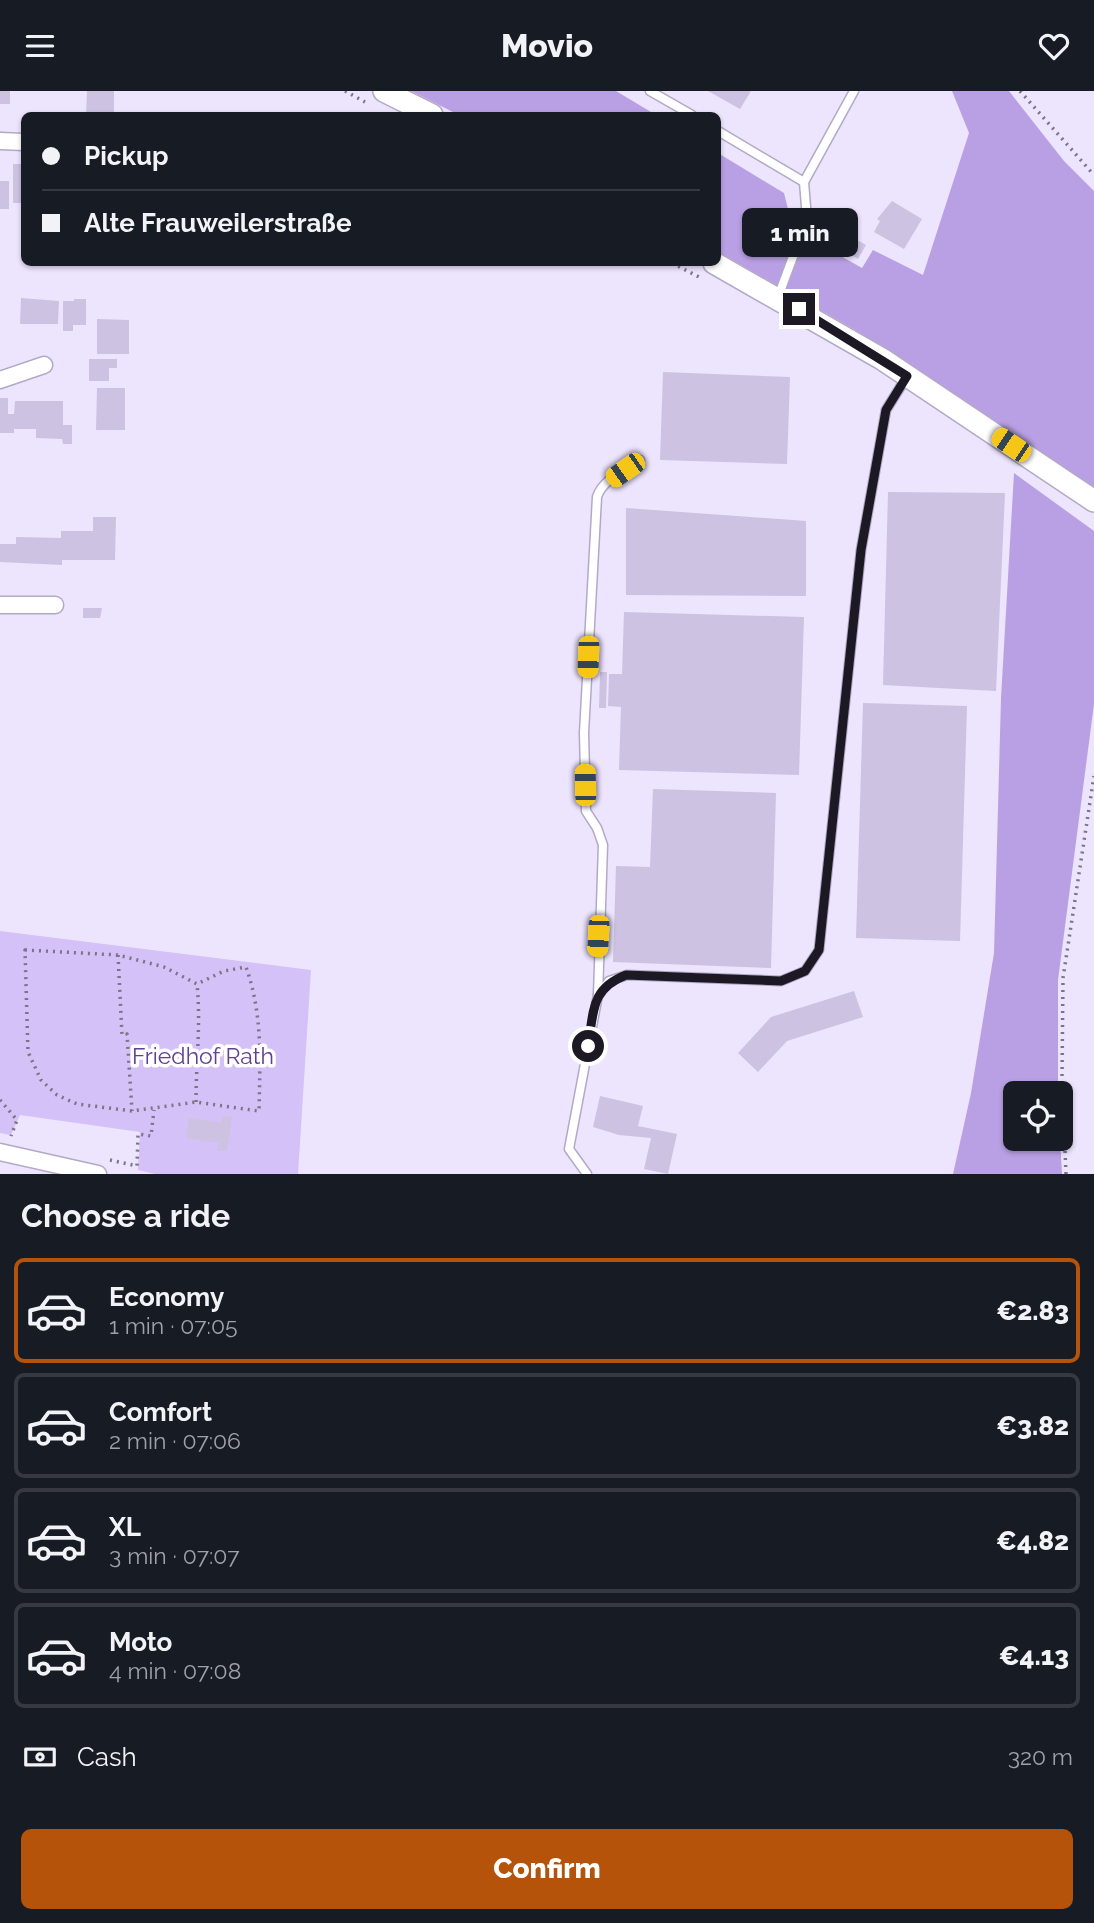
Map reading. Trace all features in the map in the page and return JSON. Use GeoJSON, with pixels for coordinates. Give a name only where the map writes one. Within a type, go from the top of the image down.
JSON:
{"type":"FeatureCollection","features":[{"type":"Feature","properties":{"kind":"street"},"geometry":{"type":"LineString","coordinates":[[384,91],[426,112]]}},
{"type":"Feature","properties":{"kind":"street"},"geometry":{"type":"LineString","coordinates":[[0,141],[21,142]]}},
{"type":"Feature","properties":{"kind":"street"},"geometry":{"type":"LineString","coordinates":[[720,266],[778,297],[907,376],[1094,501]]}},
{"type":"Feature","properties":{"kind":"street"},"geometry":{"type":"LineString","coordinates":[[0,380],[44,365]]}},
{"type":"Feature","properties":{"kind":"street"},"geometry":{"type":"LineString","coordinates":[[0,605],[55,605]]}},
{"type":"Feature","properties":{"kind":"street"},"geometry":{"type":"LineString","coordinates":[[5,1148],[99,1166]]}},
{"type":"Feature","properties":{"kind":"lane"},"geometry":{"type":"LineString","coordinates":[[650,91],[687,112]]}},
{"type":"Feature","properties":{"kind":"lane"},"geometry":{"type":"LineString","coordinates":[[778,297],[807,219],[804,182],[854,91]]}},
{"type":"Feature","properties":{"kind":"lane"},"geometry":{"type":"LineString","coordinates":[[721,133],[804,182]]}},
{"type":"Feature","properties":{"kind":"lane"},"geometry":{"type":"LineString","coordinates":[[598,995],[609,981],[626,975],[781,981],[805,971],[819,950],[861,550],[886,410],[907,376]]}},
{"type":"Feature","properties":{"kind":"lane"},"geometry":{"type":"LineString","coordinates":[[587,1174],[569,1149],[598,995],[603,845],[597,828],[586,811],[584,733],[597,497],[599,491],[610,481],[640,460]]}},
{"type":"Feature","properties":{"kind":"path"},"geometry":{"type":"LineString","coordinates":[[1020,91],[1094,175]]}},
{"type":"Feature","properties":{"kind":"path"},"geometry":{"type":"LineString","coordinates":[[1066,1174],[1062,1079],[1063,978],[1094,776]]}},
{"type":"Feature","properties":{"kind":"path"},"geometry":{"type":"LineString","coordinates":[[26,950],[118,955],[164,967],[197,983],[224,971],[246,967],[256,1000],[261,1032],[259,1111],[196,1102],[132,1111],[77,1104],[57,1095],[41,1080],[28,1052],[26,950]]}},
{"type":"Feature","properties":{"kind":"path"},"geometry":{"type":"LineString","coordinates":[[118,955],[122,1035],[127,1034],[132,1111]]}},
{"type":"Feature","properties":{"kind":"path"},"geometry":{"type":"LineString","coordinates":[[196,1102],[196,1050],[200,1014],[197,983]]}},
{"type":"Feature","properties":{"kind":"path"},"geometry":{"type":"LineString","coordinates":[[0,1100],[17,1120],[5,1148]]}},
{"type":"Feature","properties":{"kind":"path"},"geometry":{"type":"LineString","coordinates":[[99,1166],[137,1166],[138,1134],[152,1136],[154,1110]]}},
{"type":"Feature","properties":{"kind":"path"},"geometry":{"type":"LineString","coordinates":[[0,1136],[5,1148]]}},
{"type":"Feature","properties":{"kind":"path"},"geometry":{"type":"LineString","coordinates":[[5,1148],[23,1141]]}},
{"type":"Feature","properties":{"kind":"green space","name":"Friedhof Rath"},"geometry":{"type":"Polygon","coordinates":[[[0,931],[311,970],[298,1174],[155,1174],[138,1170],[140,1132],[20,1115],[11,1135],[0,1133],[0,931]]]}},
{"type":"Feature","properties":{"kind":"shaded area"},"geometry":{"type":"Polygon","coordinates":[[[411,91],[616,91],[651,112],[453,112],[411,91]]]}},
{"type":"Feature","properties":{"kind":"shaded area"},"geometry":{"type":"Polygon","coordinates":[[[952,91],[1009,91],[1064,161],[1094,191],[1094,487],[852,328],[721,254],[721,155],[784,193],[793,229],[862,268],[873,250],[923,275],[969,133],[952,91]]]}},
{"type":"Feature","properties":{"kind":"shaded area"},"geometry":{"type":"Polygon","coordinates":[[[1014,473],[1094,531],[1094,704],[1058,980],[1058,1081],[1003,1081],[1003,1151],[1061,1151],[1062,1174],[953,1174],[971,1093],[994,953],[1001,698],[1014,473]]]}},
{"type":"Feature","properties":{"kind":"building"},"geometry":{"type":"Polygon","coordinates":[[[0,91],[10,91],[10,104],[0,104],[0,91]]]}},
{"type":"Feature","properties":{"kind":"building"},"geometry":{"type":"Polygon","coordinates":[[[87,91],[114,91],[114,112],[86,112],[87,91]]]}},
{"type":"Feature","properties":{"kind":"building"},"geometry":{"type":"Polygon","coordinates":[[[708,91],[751,91],[740,109],[708,91]]]}},
{"type":"Feature","properties":{"kind":"building"},"geometry":{"type":"Polygon","coordinates":[[[13,164],[21,164],[21,203],[13,203],[13,164]]]}},
{"type":"Feature","properties":{"kind":"building"},"geometry":{"type":"Polygon","coordinates":[[[0,181],[9,181],[9,209],[0,209],[0,181]]]}},
{"type":"Feature","properties":{"kind":"building"},"geometry":{"type":"Polygon","coordinates":[[[892,201],[922,219],[904,249],[874,232],[880,221],[877,219],[892,201]]]}},
{"type":"Feature","properties":{"kind":"building"},"geometry":{"type":"Polygon","coordinates":[[[831,225],[866,245],[858,259],[823,239],[831,225]]]}},
{"type":"Feature","properties":{"kind":"building"},"geometry":{"type":"Polygon","coordinates":[[[21,298],[59,301],[58,324],[20,324],[21,298]]]}},
{"type":"Feature","properties":{"kind":"building"},"geometry":{"type":"Polygon","coordinates":[[[86,299],[86,325],[73,325],[73,331],[63,331],[63,301],[86,299]]]}},
{"type":"Feature","properties":{"kind":"building"},"geometry":{"type":"Polygon","coordinates":[[[97,319],[129,320],[129,354],[97,354],[97,319]]]}},
{"type":"Feature","properties":{"kind":"building"},"geometry":{"type":"Polygon","coordinates":[[[89,359],[117,359],[117,368],[109,368],[109,381],[89,381],[89,359]]]}},
{"type":"Feature","properties":{"kind":"building"},"geometry":{"type":"Polygon","coordinates":[[[663,372],[790,377],[787,464],[660,460],[663,372]]]}},
{"type":"Feature","properties":{"kind":"building"},"geometry":{"type":"Polygon","coordinates":[[[97,388],[125,388],[125,430],[96,430],[97,388]]]}},
{"type":"Feature","properties":{"kind":"building"},"geometry":{"type":"Polygon","coordinates":[[[0,398],[8,398],[8,414],[14,414],[15,401],[63,401],[63,425],[72,425],[72,444],[63,444],[62,439],[36,438],[36,429],[14,429],[14,433],[0,433],[0,398]]]}},
{"type":"Feature","properties":{"kind":"building"},"geometry":{"type":"Polygon","coordinates":[[[888,492],[1005,493],[996,691],[883,685],[888,492]]]}},
{"type":"Feature","properties":{"kind":"building"},"geometry":{"type":"Polygon","coordinates":[[[626,508],[806,521],[806,596],[626,595],[626,508]]]}},
{"type":"Feature","properties":{"kind":"building"},"geometry":{"type":"Polygon","coordinates":[[[93,517],[116,517],[115,560],[62,560],[62,565],[0,562],[0,544],[16,544],[16,537],[61,538],[61,531],[93,531],[93,517]]]}},
{"type":"Feature","properties":{"kind":"building"},"geometry":{"type":"Polygon","coordinates":[[[83,608],[102,608],[100,618],[83,618],[83,608]]]}},
{"type":"Feature","properties":{"kind":"building"},"geometry":{"type":"Polygon","coordinates":[[[624,612],[804,617],[799,775],[619,770],[621,707],[608,706],[609,674],[622,674],[624,612]]]}},
{"type":"Feature","properties":{"kind":"building"},"geometry":{"type":"Polygon","coordinates":[[[600,672],[607,672],[606,708],[599,708],[600,672]]]}},
{"type":"Feature","properties":{"kind":"building"},"geometry":{"type":"Polygon","coordinates":[[[863,703],[967,706],[960,941],[856,938],[863,703]]]}},
{"type":"Feature","properties":{"kind":"building"},"geometry":{"type":"Polygon","coordinates":[[[653,789],[776,793],[771,968],[613,962],[616,866],[650,867],[653,789]]]}},
{"type":"Feature","properties":{"kind":"building"},"geometry":{"type":"Polygon","coordinates":[[[854,991],[863,1017],[787,1041],[758,1072],[738,1053],[771,1017],[854,991]]]}},
{"type":"Feature","properties":{"kind":"building"},"geometry":{"type":"Polygon","coordinates":[[[600,1096],[643,1106],[638,1126],[677,1134],[668,1174],[644,1169],[651,1138],[619,1135],[593,1127],[600,1096]]]}},
{"type":"Feature","properties":{"kind":"building"},"geometry":{"type":"Polygon","coordinates":[[[222,1116],[232,1117],[227,1151],[217,1151],[219,1143],[186,1138],[189,1118],[221,1123],[222,1116]]]}},
{"type":"Feature","properties":{"kind":"route"},"geometry":{"type":"LineString","coordinates":[[588,1046],[598,995],[609,981],[626,975],[781,981],[805,971],[819,950],[861,550],[886,410],[907,376],[799,309]]}}]}
